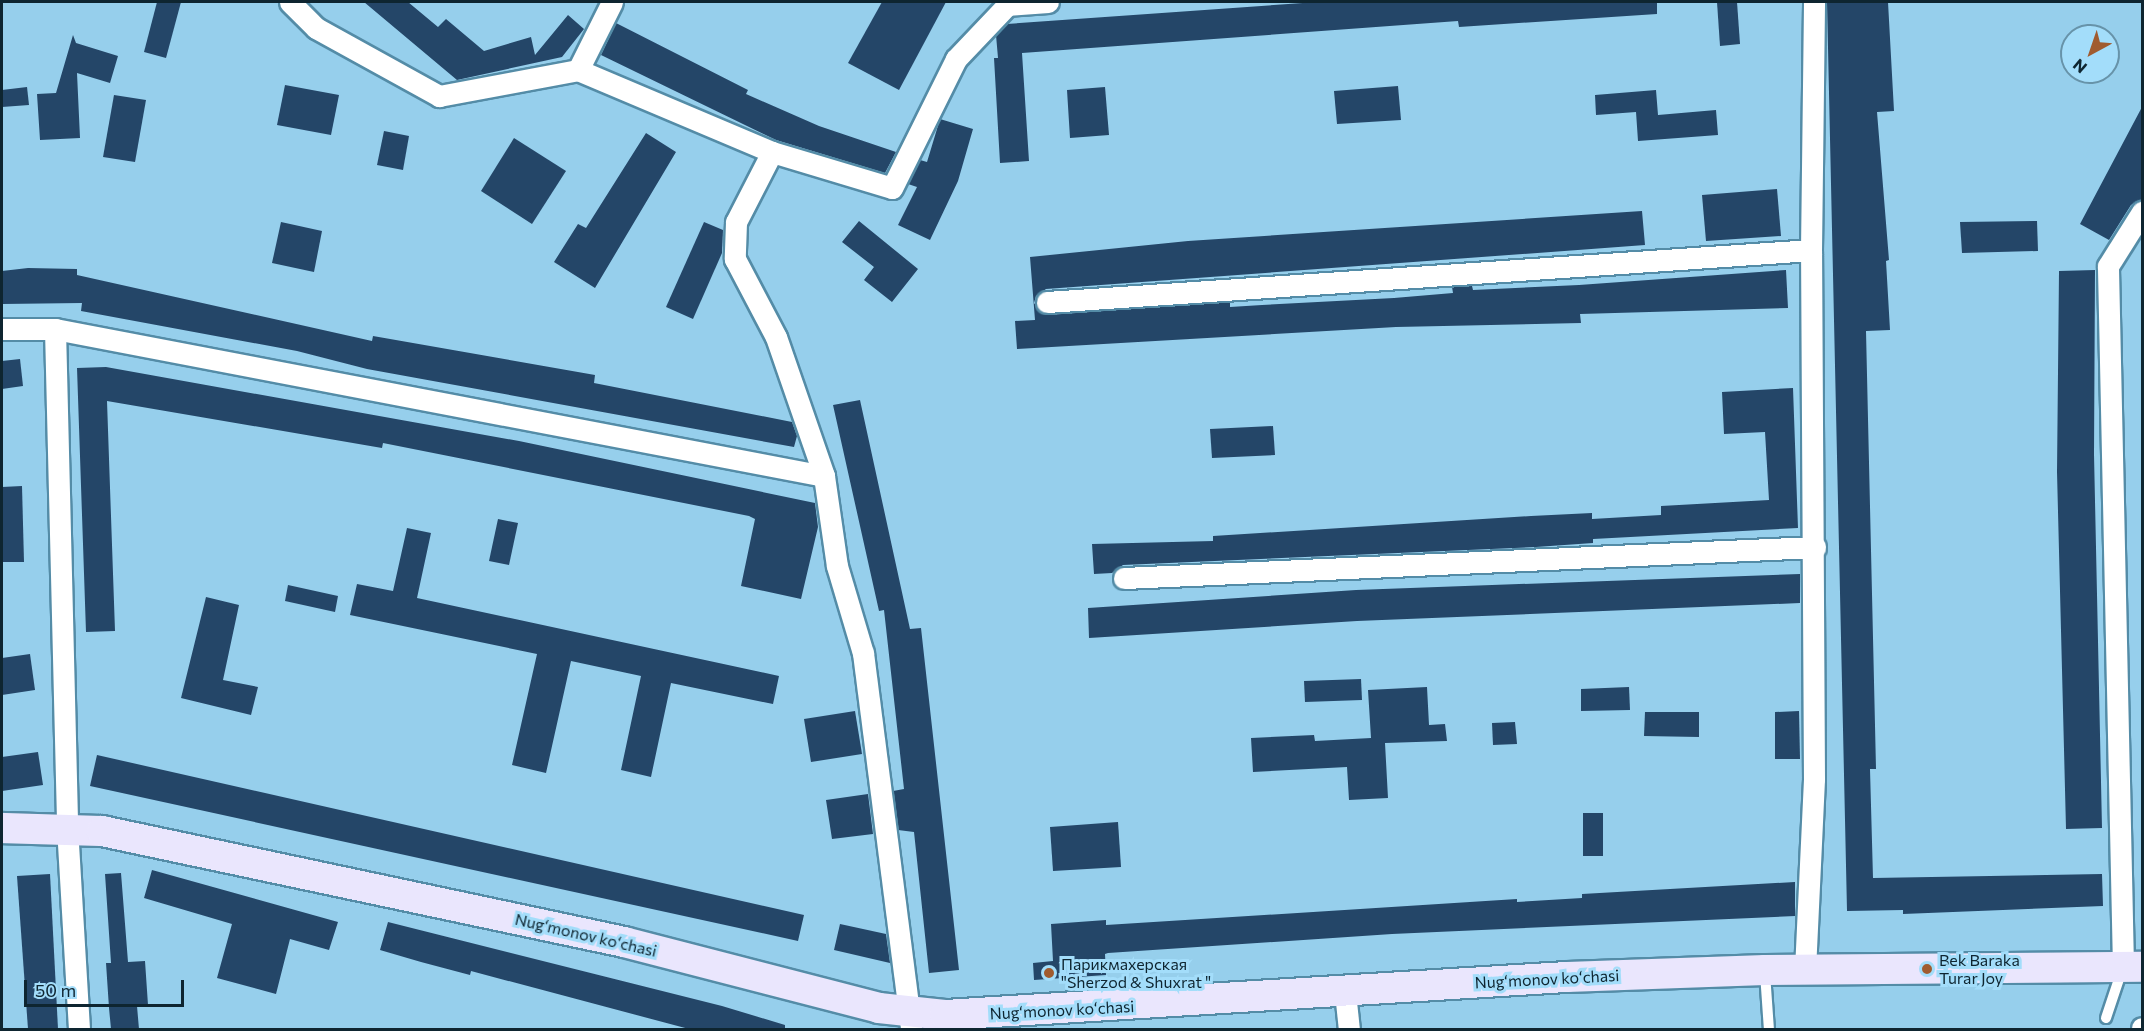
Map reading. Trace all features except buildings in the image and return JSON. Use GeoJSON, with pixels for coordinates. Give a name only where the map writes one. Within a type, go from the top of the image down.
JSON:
{"type":"FeatureCollection","features":[{"type":"Feature","properties":{"kind":"main road","name":"Nugʻmonov koʻchasi"},"geometry":{"type":"LineString","coordinates":[[2,828],[67,827],[102,831],[624,942],[842,999],[910,1021],[1567,977],[1765,970],[2133,967]]}},
{"type":"Feature","properties":{"kind":"street"},"geometry":{"type":"LineString","coordinates":[[290,2],[316,27],[439,96],[578,70],[771,152],[892,188],[956,59],[1008,3],[1048,2]]}},
{"type":"Feature","properties":{"kind":"street"},"geometry":{"type":"LineString","coordinates":[[578,70],[612,2]]}},
{"type":"Feature","properties":{"kind":"street"},"geometry":{"type":"LineString","coordinates":[[1805,970],[1814,779],[1815,547],[1811,250],[1814,2]]}},
{"type":"Feature","properties":{"kind":"street"},"geometry":{"type":"LineString","coordinates":[[771,152],[736,222],[735,260],[776,337],[824,476],[837,566],[863,653],[910,1021]]}},
{"type":"Feature","properties":{"kind":"street"},"geometry":{"type":"LineString","coordinates":[[2133,967],[2108,266],[2142,212]]}},
{"type":"Feature","properties":{"kind":"street"},"geometry":{"type":"LineString","coordinates":[[1047,302],[1811,250]]}},
{"type":"Feature","properties":{"kind":"street"},"geometry":{"type":"LineString","coordinates":[[2,329],[55,328],[824,476]]}},
{"type":"Feature","properties":{"kind":"street"},"geometry":{"type":"LineString","coordinates":[[55,328],[67,827],[79,1029]]}},
{"type":"Feature","properties":{"kind":"street"},"geometry":{"type":"LineString","coordinates":[[1124,578],[1815,547]]}},
{"type":"Feature","properties":{"kind":"street"},"geometry":{"type":"LineString","coordinates":[[1345,992],[1349,1029]]}},
{"type":"Feature","properties":{"kind":"lane"},"geometry":{"type":"LineString","coordinates":[[2106,1018],[2133,967]]}},
{"type":"Feature","properties":{"kind":"lane"},"geometry":{"type":"LineString","coordinates":[[1765,970],[1769,1029]]}},
{"type":"Feature","properties":{"kind":"place","name":"Bek Baraka Turar Joy"},"geometry":{"type":"Point","coordinates":[1927,969]}},
{"type":"Feature","properties":{"kind":"place","name":"Парикмахерская \"Sherzod & Shuxrat \""},"geometry":{"type":"Point","coordinates":[1049,973]}}]}
